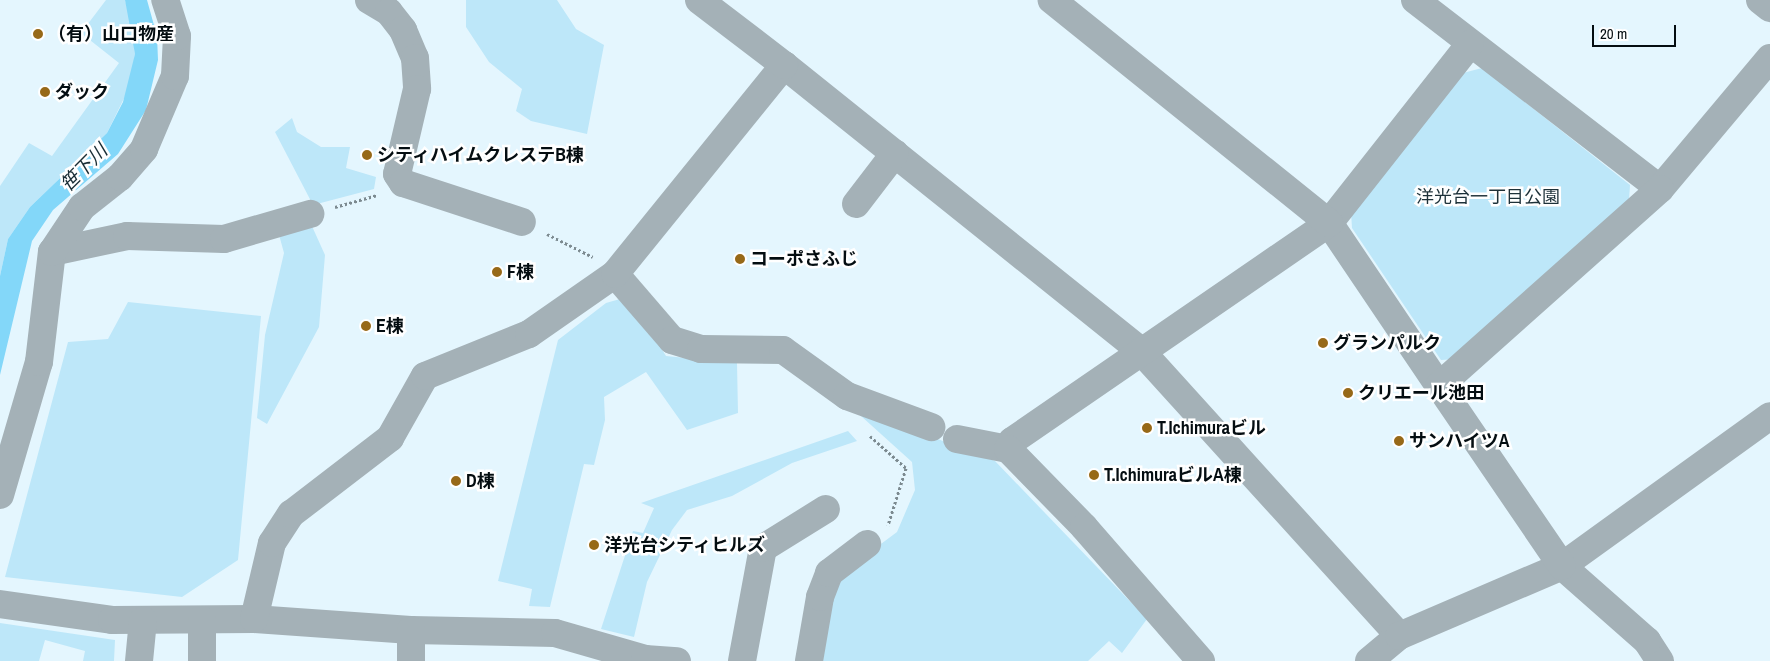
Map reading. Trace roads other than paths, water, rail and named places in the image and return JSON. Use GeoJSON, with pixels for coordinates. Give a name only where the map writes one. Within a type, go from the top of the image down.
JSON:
{"type":"FeatureCollection","features":[{"type":"Feature","properties":{"kind":"street"},"geometry":{"type":"LineString","coordinates":[[0,495],[38,362],[52,252],[82,207],[120,177],[144,149],[160,118],[175,76],[177,36],[165,0]]}},
{"type":"Feature","properties":{"kind":"street"},"geometry":{"type":"LineString","coordinates":[[369,0],[389,12],[403,30],[415,58],[417,89],[397,174],[403,183],[522,222]]}},
{"type":"Feature","properties":{"kind":"street"},"geometry":{"type":"LineString","coordinates":[[699,0],[895,152],[1141,351],[1399,636]]}},
{"type":"Feature","properties":{"kind":"street"},"geometry":{"type":"LineString","coordinates":[[1052,0],[1329,223],[1562,566],[1647,641],[1660,661]]}},
{"type":"Feature","properties":{"kind":"street"},"geometry":{"type":"LineString","coordinates":[[1414,0],[1660,189]]}},
{"type":"Feature","properties":{"kind":"street"},"geometry":{"type":"LineString","coordinates":[[1760,0],[1770,8]]}},
{"type":"Feature","properties":{"kind":"street"},"geometry":{"type":"LineString","coordinates":[[1008,449],[1012,441],[1329,223],[1470,44]]}},
{"type":"Feature","properties":{"kind":"street"},"geometry":{"type":"LineString","coordinates":[[1439,386],[1660,189],[1770,58]]}},
{"type":"Feature","properties":{"kind":"street"},"geometry":{"type":"LineString","coordinates":[[254,619],[272,543],[290,514],[390,438],[425,376],[529,334],[615,274],[784,65]]}},
{"type":"Feature","properties":{"kind":"street"},"geometry":{"type":"LineString","coordinates":[[856,204],[895,152]]}},
{"type":"Feature","properties":{"kind":"street"},"geometry":{"type":"LineString","coordinates":[[52,252],[127,236],[224,239],[310,214]]}},
{"type":"Feature","properties":{"kind":"street"},"geometry":{"type":"LineString","coordinates":[[615,274],[672,340],[701,350],[783,350],[847,396],[930,427]]}},
{"type":"Feature","properties":{"kind":"street"},"geometry":{"type":"LineString","coordinates":[[1369,661],[1399,636],[1562,566],[1770,416]]}},
{"type":"Feature","properties":{"kind":"street"},"geometry":{"type":"LineString","coordinates":[[957,439],[1008,449],[1084,527],[1201,661]]}},
{"type":"Feature","properties":{"kind":"street"},"geometry":{"type":"LineString","coordinates":[[742,661],[762,548],[826,509]]}},
{"type":"Feature","properties":{"kind":"street"},"geometry":{"type":"LineString","coordinates":[[809,661],[820,596],[829,573],[867,544]]}},
{"type":"Feature","properties":{"kind":"street"},"geometry":{"type":"LineString","coordinates":[[0,604],[143,620],[254,619],[411,630],[555,633],[645,659],[677,661]]}},
{"type":"Feature","properties":{"kind":"street"},"geometry":{"type":"LineString","coordinates":[[139,661],[143,620]]}},
{"type":"Feature","properties":{"kind":"street"},"geometry":{"type":"LineString","coordinates":[[202,620],[202,661]]}},
{"type":"Feature","properties":{"kind":"street"},"geometry":{"type":"LineString","coordinates":[[411,630],[411,661]]}},
{"type":"Feature","properties":{"kind":"water","name":"笹下川"},"geometry":{"type":"Polygon","coordinates":[[[125,0],[147,0],[157,36],[158,60],[146,110],[118,154],[53,210],[32,241],[0,375],[0,276],[8,239],[30,207],[107,133],[123,102],[135,54],[125,0]]]}},
{"type":"Feature","properties":{"kind":"place","name":"（有）山口物産"},"geometry":{"type":"Point","coordinates":[38,34]}},
{"type":"Feature","properties":{"kind":"place","name":"ダック"},"geometry":{"type":"Point","coordinates":[45,92]}},
{"type":"Feature","properties":{"kind":"place","name":"シティハイムクレステB棟"},"geometry":{"type":"Point","coordinates":[367,155]}},
{"type":"Feature","properties":{"kind":"place","name":"コーポさふじ"},"geometry":{"type":"Point","coordinates":[740,259]}},
{"type":"Feature","properties":{"kind":"place","name":"F棟"},"geometry":{"type":"Point","coordinates":[497,272]}},
{"type":"Feature","properties":{"kind":"place","name":"E棟"},"geometry":{"type":"Point","coordinates":[366,326]}},
{"type":"Feature","properties":{"kind":"place","name":"グランパルク"},"geometry":{"type":"Point","coordinates":[1323,343]}},
{"type":"Feature","properties":{"kind":"place","name":"クリエール池田"},"geometry":{"type":"Point","coordinates":[1348,393]}},
{"type":"Feature","properties":{"kind":"place","name":"T.Ichimuraビル"},"geometry":{"type":"Point","coordinates":[1147,428]}},
{"type":"Feature","properties":{"kind":"place","name":"サンハイツA"},"geometry":{"type":"Point","coordinates":[1399,441]}},
{"type":"Feature","properties":{"kind":"place","name":"T.IchimuraビルA棟"},"geometry":{"type":"Point","coordinates":[1094,475]}},
{"type":"Feature","properties":{"kind":"place","name":"D棟"},"geometry":{"type":"Point","coordinates":[456,481]}},
{"type":"Feature","properties":{"kind":"place","name":"洋光台シティヒルズ"},"geometry":{"type":"Point","coordinates":[594,545]}},
{"type":"Feature","properties":{"kind":"park label","name":"洋光台一丁目公園"},"geometry":{"type":"Point","coordinates":[1488,197]}}]}
